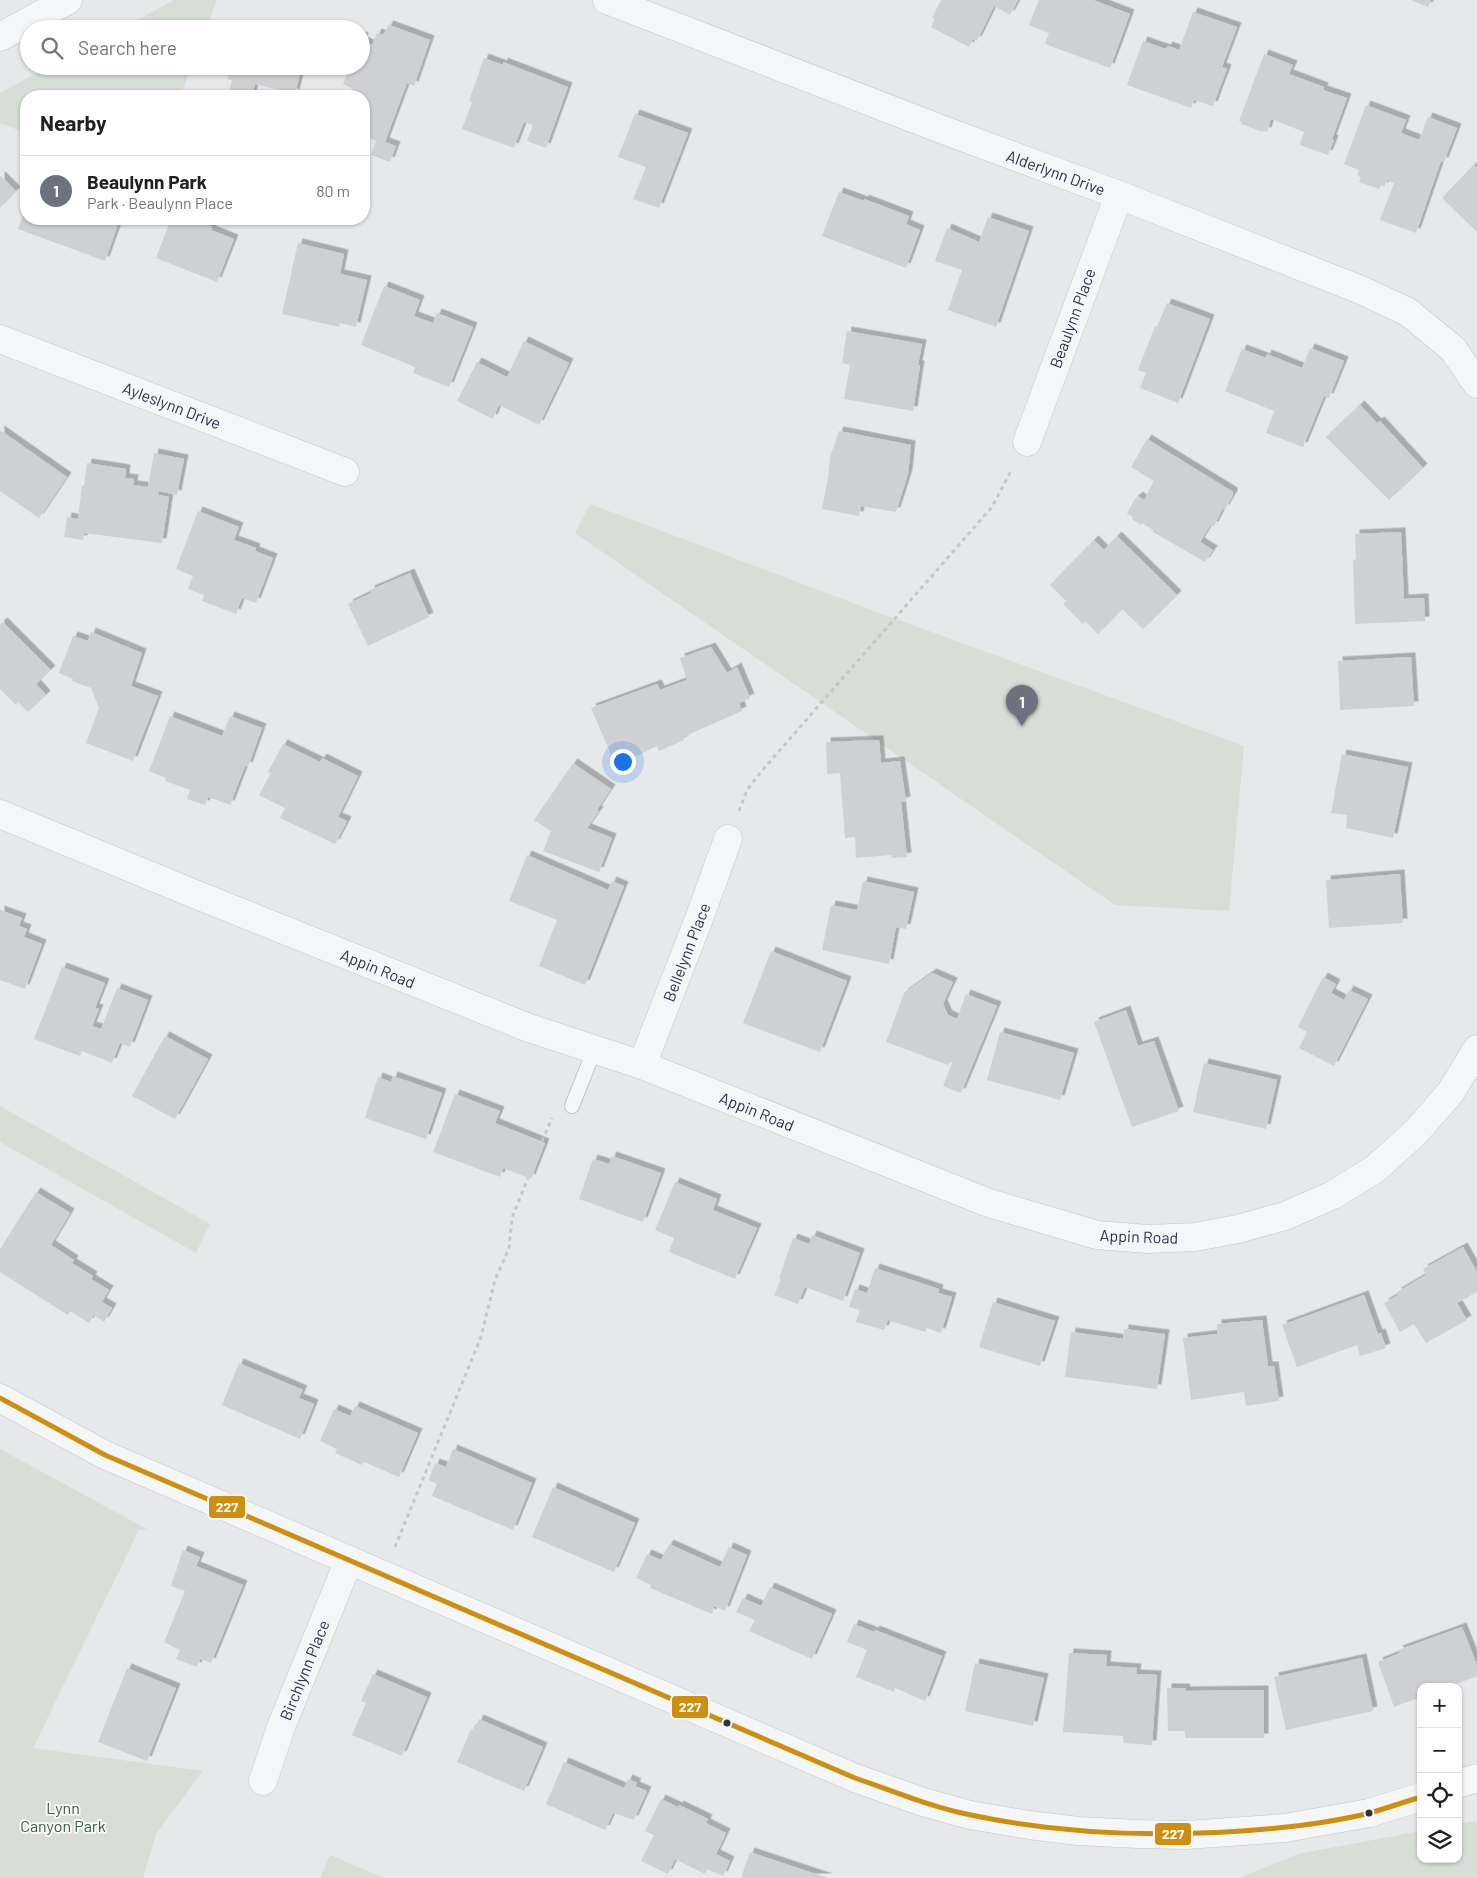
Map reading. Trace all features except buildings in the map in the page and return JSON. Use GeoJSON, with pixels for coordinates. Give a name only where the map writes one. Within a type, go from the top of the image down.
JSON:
{"type":"FeatureCollection","features":[{"type":"Feature","properties":{"kind":"street"},"geometry":{"type":"LineString","coordinates":[[31,20],[68,0]]}},
{"type":"Feature","properties":{"kind":"street","name":"Alderlynn Drive"},"geometry":{"type":"LineString","coordinates":[[607,0],[946,131],[1120,195],[1362,290],[1408,312],[1453,349],[1477,384]]}},
{"type":"Feature","properties":{"kind":"street"},"geometry":{"type":"LineString","coordinates":[[0,37],[20,26]]}},
{"type":"Feature","properties":{"kind":"street","name":"Beaulynn Place"},"geometry":{"type":"LineString","coordinates":[[1027,442],[1120,195]]}},
{"type":"Feature","properties":{"kind":"street","name":"Ayleslynn Drive"},"geometry":{"type":"LineString","coordinates":[[0,339],[345,472]]}},
{"type":"Feature","properties":{"kind":"street","name":"Appin Road"},"geometry":{"type":"LineString","coordinates":[[0,814],[197,896],[510,1021],[642,1065],[989,1204],[1097,1235],[1148,1239],[1195,1237],[1238,1229],[1285,1216],[1333,1195],[1375,1169],[1416,1132],[1450,1093],[1477,1049]]}},
{"type":"Feature","properties":{"kind":"street","name":"Bellelynn Place"},"geometry":{"type":"LineString","coordinates":[[642,1065],[728,839]]}},
{"type":"Feature","properties":{"kind":"street"},"geometry":{"type":"LineString","coordinates":[[0,1398],[106,1456],[855,1778],[923,1802],[970,1815],[1029,1826],[1078,1831],[1186,1835],[1285,1828],[1311,1824],[1369,1813],[1417,1798]]}},
{"type":"Feature","properties":{"kind":"street","name":"Birchlynn Place"},"geometry":{"type":"LineString","coordinates":[[263,1781],[281,1727],[349,1560]]}},
{"type":"Feature","properties":{"kind":"street"},"geometry":{"type":"LineString","coordinates":[[1462,1783],[1477,1778]]}},
{"type":"Feature","properties":{"kind":"lane"},"geometry":{"type":"LineString","coordinates":[[572,1106],[595,1048]]}},
{"type":"Feature","properties":{"kind":"path"},"geometry":{"type":"LineString","coordinates":[[728,839],[747,790],[760,772],[992,507],[1027,442]]}},
{"type":"Feature","properties":{"kind":"path"},"geometry":{"type":"LineString","coordinates":[[384,1575],[481,1337],[495,1280],[509,1248],[512,1218],[528,1178]]}},
{"type":"Feature","properties":{"kind":"green space"},"geometry":{"type":"Polygon","coordinates":[[[174,0],[217,0],[209,20],[137,20],[174,0]]]}},
{"type":"Feature","properties":{"kind":"green space"},"geometry":{"type":"Polygon","coordinates":[[[33,75],[188,75],[182,90],[20,90],[20,131],[0,123],[0,93],[33,75]]]}},
{"type":"Feature","properties":{"kind":"green space"},"geometry":{"type":"Polygon","coordinates":[[[590,504],[885,615],[1244,746],[1229,911],[1115,905],[575,533],[590,504]]]}},
{"type":"Feature","properties":{"kind":"green space"},"geometry":{"type":"Polygon","coordinates":[[[0,1106],[210,1224],[196,1253],[0,1142],[0,1106]]]}},
{"type":"Feature","properties":{"kind":"green space","name":"Lynn Canyon Park"},"geometry":{"type":"Polygon","coordinates":[[[0,1449],[147,1529],[139,1530],[33,1748],[203,1771],[156,1834],[143,1878],[0,1878],[0,1449]]]}},
{"type":"Feature","properties":{"kind":"green space"},"geometry":{"type":"Polygon","coordinates":[[[1477,1821],[1477,1878],[1239,1878],[1298,1854],[1417,1832],[1417,1863],[1462,1863],[1462,1823],[1477,1821]]]}},
{"type":"Feature","properties":{"kind":"green space"},"geometry":{"type":"Polygon","coordinates":[[[330,1855],[384,1878],[320,1878],[330,1855]]]}},
{"type":"Feature","properties":{"kind":"transit line","name":"227"},"geometry":{"type":"LineString","coordinates":[[0,1398],[105,1455],[855,1778],[941,1808],[1005,1821],[1072,1830],[1174,1834],[1291,1827],[1354,1817],[1417,1798]]}},
{"type":"Feature","properties":{"kind":"place","name":"Beaulynn Park"},"geometry":{"type":"Point","coordinates":[1022,726]}}]}
